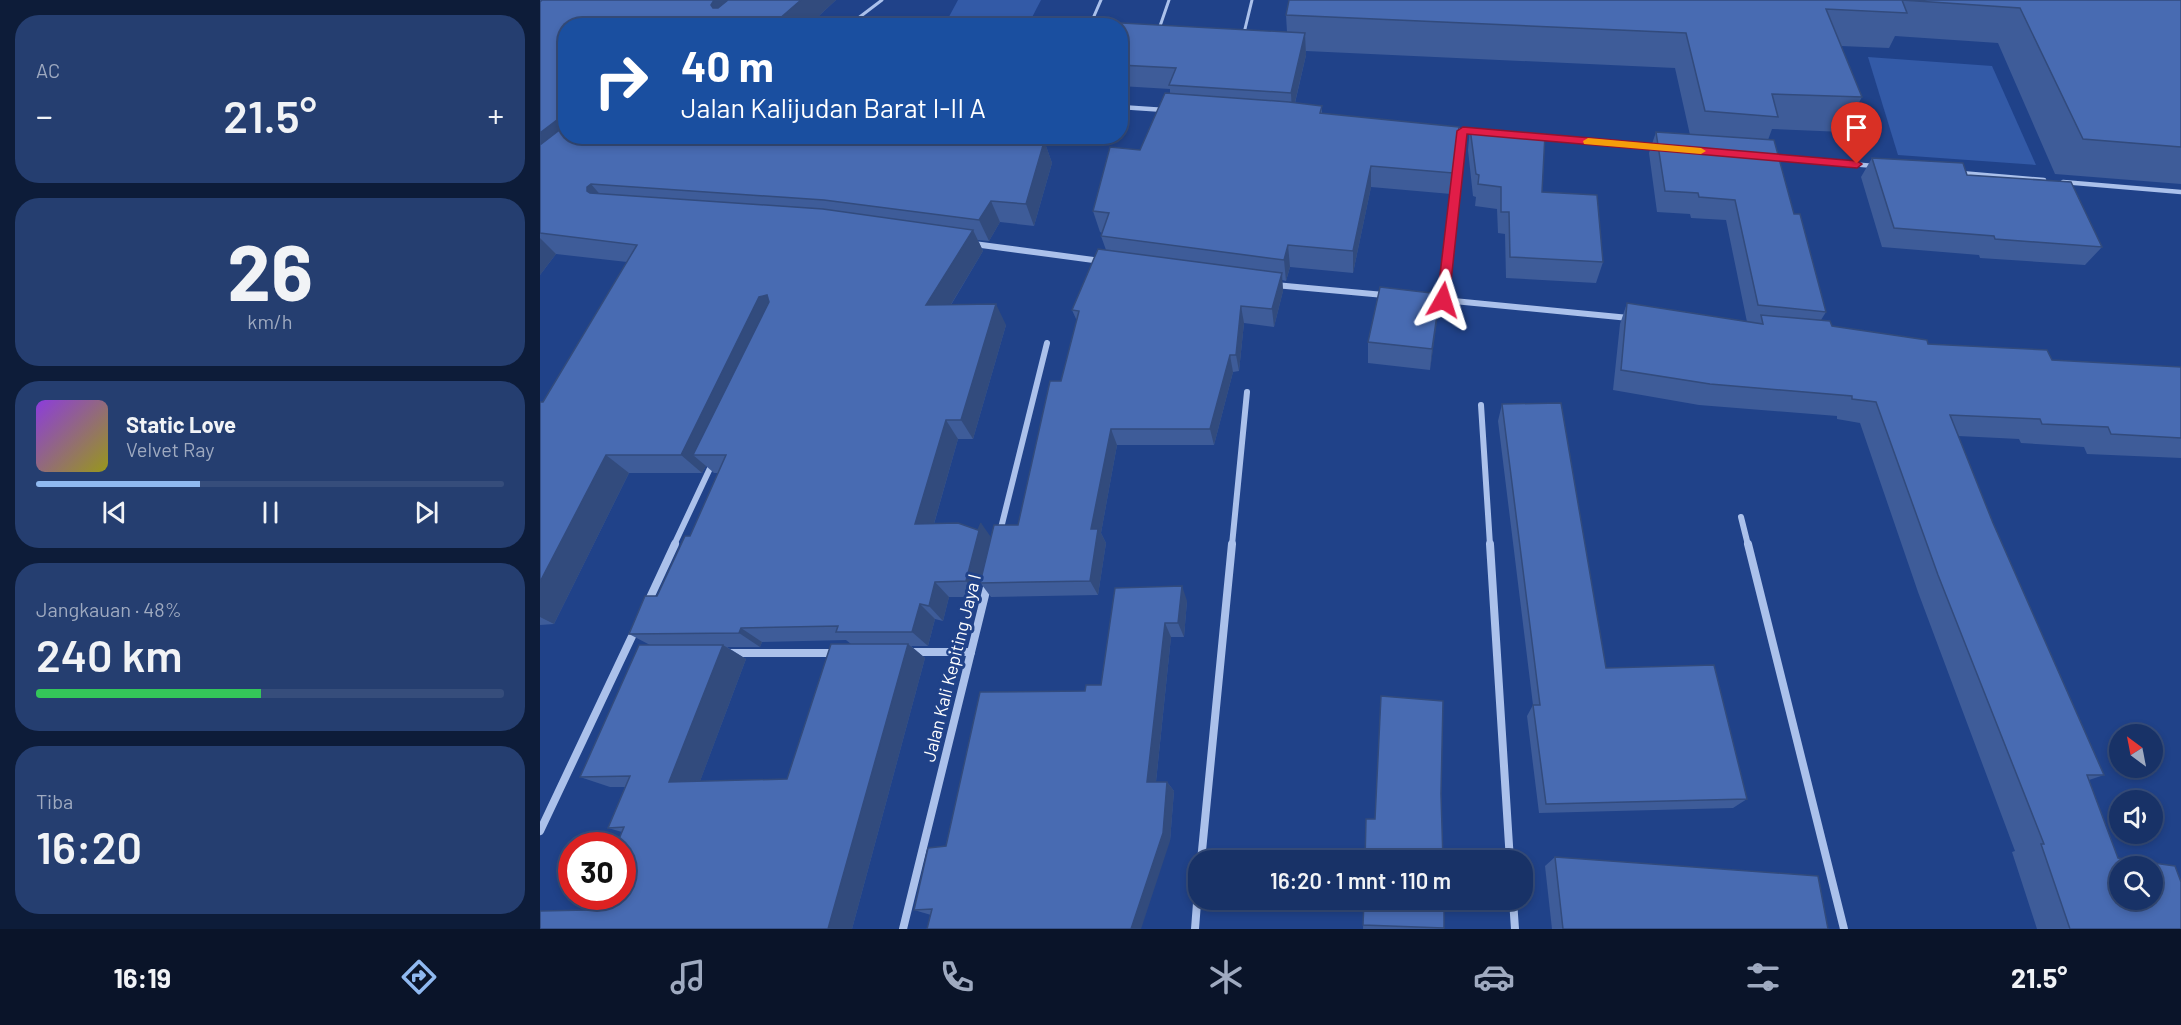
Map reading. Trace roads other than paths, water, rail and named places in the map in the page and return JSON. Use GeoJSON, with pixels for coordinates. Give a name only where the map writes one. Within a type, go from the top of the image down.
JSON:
{"type":"FeatureCollection","features":[{"type":"Feature","properties":{"kind":"street"},"geometry":{"type":"LineString","coordinates":[[1128,108],[1177,111]]}},
{"type":"Feature","properties":{"kind":"street"},"geometry":{"type":"LineString","coordinates":[[1440,129],[1486,133]]}},
{"type":"Feature","properties":{"kind":"street"},"geometry":{"type":"LineString","coordinates":[[1443,300],[1463,131]]}},
{"type":"Feature","properties":{"kind":"street"},"geometry":{"type":"LineString","coordinates":[[1533,137],[1663,148]]}},
{"type":"Feature","properties":{"kind":"street"},"geometry":{"type":"LineString","coordinates":[[1769,157],[1887,167]]}},
{"type":"Feature","properties":{"kind":"street"},"geometry":{"type":"LineString","coordinates":[[1957,173],[2181,192]]}},
{"type":"Feature","properties":{"kind":"street"},"geometry":{"type":"LineString","coordinates":[[966,243],[1107,262]]}},
{"type":"Feature","properties":{"kind":"street"},"geometry":{"type":"LineString","coordinates":[[1270,284],[1386,295]]}},
{"type":"Feature","properties":{"kind":"street"},"geometry":{"type":"LineString","coordinates":[[1420,298],[1634,319]]}},
{"type":"Feature","properties":{"kind":"street"},"geometry":{"type":"LineString","coordinates":[[999,538],[1047,343]]}},
{"type":"Feature","properties":{"kind":"street"},"geometry":{"type":"LineString","coordinates":[[1202,850],[1247,392]]}},
{"type":"Feature","properties":{"kind":"street"},"geometry":{"type":"LineString","coordinates":[[1482,405],[1509,850]]}},
{"type":"Feature","properties":{"kind":"street"},"geometry":{"type":"LineString","coordinates":[[644,611],[714,460]]}},
{"type":"Feature","properties":{"kind":"street"},"geometry":{"type":"LineString","coordinates":[[1742,517],[1844,929]]}},
{"type":"Feature","properties":{"kind":"street","name":"Jalan Kali Kepiting Jaya I"},"geometry":{"type":"LineString","coordinates":[[903,929],[991,572]]}},
{"type":"Feature","properties":{"kind":"street"},"geometry":{"type":"LineString","coordinates":[[540,831],[638,622]]}},
{"type":"Feature","properties":{"kind":"street"},"geometry":{"type":"LineString","coordinates":[[899,652],[971,652]]}},
{"type":"Feature","properties":{"kind":"street"},"geometry":{"type":"LineString","coordinates":[[719,654],[839,653]]}},
{"type":"Feature","properties":{"kind":"street"},"geometry":{"type":"LineString","coordinates":[[623,654],[635,654]]}},
{"type":"Feature","properties":{"kind":"street"},"geometry":{"type":"LineString","coordinates":[[1195,929],[1196,910]]}},
{"type":"Feature","properties":{"kind":"street"},"geometry":{"type":"LineString","coordinates":[[1514,910],[1515,929]]}},
{"type":"Feature","properties":{"kind":"lane"},"geometry":{"type":"LineString","coordinates":[[857,18],[882,0]]}},
{"type":"Feature","properties":{"kind":"lane"},"geometry":{"type":"LineString","coordinates":[[1093,18],[1101,0]]}},
{"type":"Feature","properties":{"kind":"lane"},"geometry":{"type":"LineString","coordinates":[[1169,0],[1159,29],[1169,30]]}},
{"type":"Feature","properties":{"kind":"lane"},"geometry":{"type":"LineString","coordinates":[[1233,33],[1244,34],[1252,0]]}}]}
